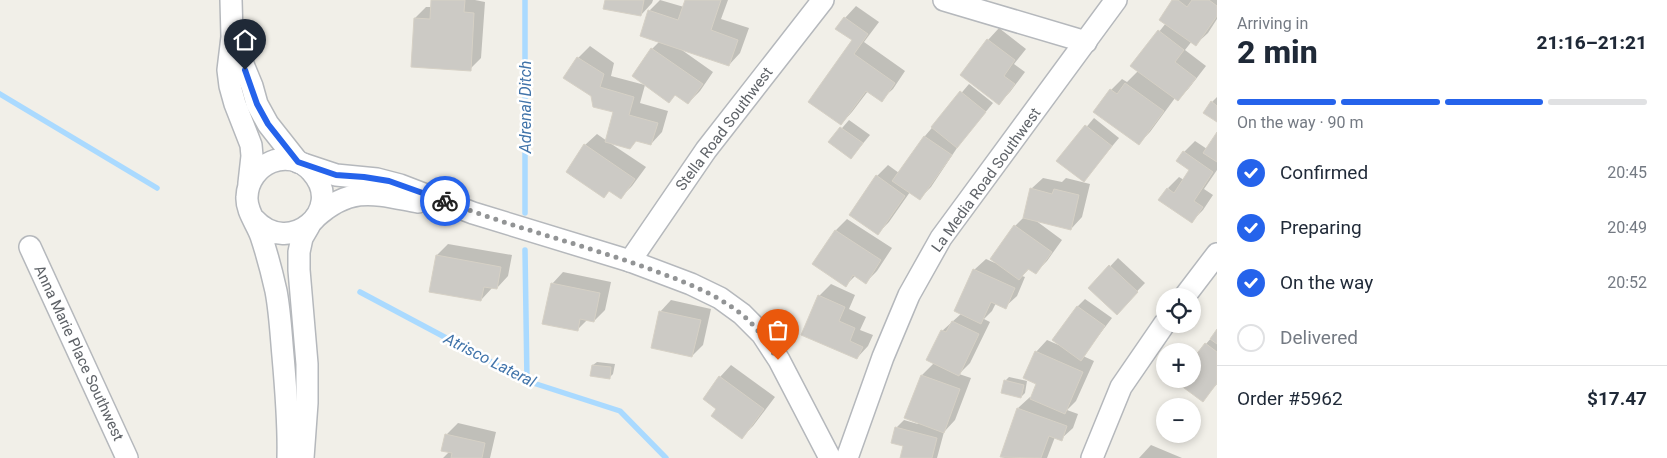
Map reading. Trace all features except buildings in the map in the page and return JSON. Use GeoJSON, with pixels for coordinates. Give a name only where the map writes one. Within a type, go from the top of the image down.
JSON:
{"type":"FeatureCollection","features":[{"type":"Feature","properties":{"kind":"street"},"geometry":{"type":"LineString","coordinates":[[231,0],[232,37],[228,70],[235,104],[251,145],[252,156],[247,201],[267,255],[278,301],[288,406],[288,458]]}},
{"type":"Feature","properties":{"kind":"street","name":"Stella Road Southwest"},"geometry":{"type":"LineString","coordinates":[[630,261],[706,150],[824,0]]}},
{"type":"Feature","properties":{"kind":"street"},"geometry":{"type":"LineString","coordinates":[[944,0],[1086,42]]}},
{"type":"Feature","properties":{"kind":"street","name":"La Media Road Southwest"},"geometry":{"type":"LineString","coordinates":[[847,458],[883,357],[909,295],[941,238],[1116,0]]}},
{"type":"Feature","properties":{"kind":"street"},"geometry":{"type":"LineString","coordinates":[[232,37],[268,124],[300,163],[309,168],[317,178],[321,190],[322,202],[302,238],[299,252],[307,364],[307,403],[303,458]]}},
{"type":"Feature","properties":{"kind":"street"},"geometry":{"type":"LineString","coordinates":[[249,183],[261,167],[272,161],[285,159],[336,175],[389,181],[473,213],[630,261],[691,284],[720,298],[742,314],[762,334],[778,360],[830,458]]}},
{"type":"Feature","properties":{"kind":"street"},"geometry":{"type":"LineString","coordinates":[[254,219],[263,228],[280,234],[292,233],[312,221],[328,207],[346,197],[370,194],[473,213]]}},
{"type":"Feature","properties":{"kind":"street","name":"Anna Marie Place Southwest"},"geometry":{"type":"LineString","coordinates":[[30,247],[127,458]]}},
{"type":"Feature","properties":{"kind":"street"},"geometry":{"type":"LineString","coordinates":[[1191,288],[1217,254]]}},
{"type":"Feature","properties":{"kind":"street"},"geometry":{"type":"LineString","coordinates":[[1092,458],[1121,387],[1158,333]]}},
{"type":"Feature","properties":{"kind":"waterway","name":"Adrenal Ditch"},"geometry":{"type":"LineString","coordinates":[[525,0],[525,213]]}},
{"type":"Feature","properties":{"kind":"waterway"},"geometry":{"type":"LineString","coordinates":[[0,94],[157,188]]}},
{"type":"Feature","properties":{"kind":"waterway","name":"Adrenal Ditch"},"geometry":{"type":"LineString","coordinates":[[525,250],[527,381]]}},
{"type":"Feature","properties":{"kind":"waterway","name":"Atrisco Lateral"},"geometry":{"type":"LineString","coordinates":[[360,292],[527,381],[620,411],[666,458]]}},
{"type":"Feature","properties":{"kind":"way so far"},"geometry":{"type":"LineString","coordinates":[[445,201],[473,213],[630,261],[691,284],[720,298],[742,314],[762,334],[778,360]]}},
{"type":"Feature","properties":{"kind":"route"},"geometry":{"type":"LineString","coordinates":[[245,70],[257,104],[268,124],[298,162],[336,175],[377,178],[389,181],[445,201]]}}]}
